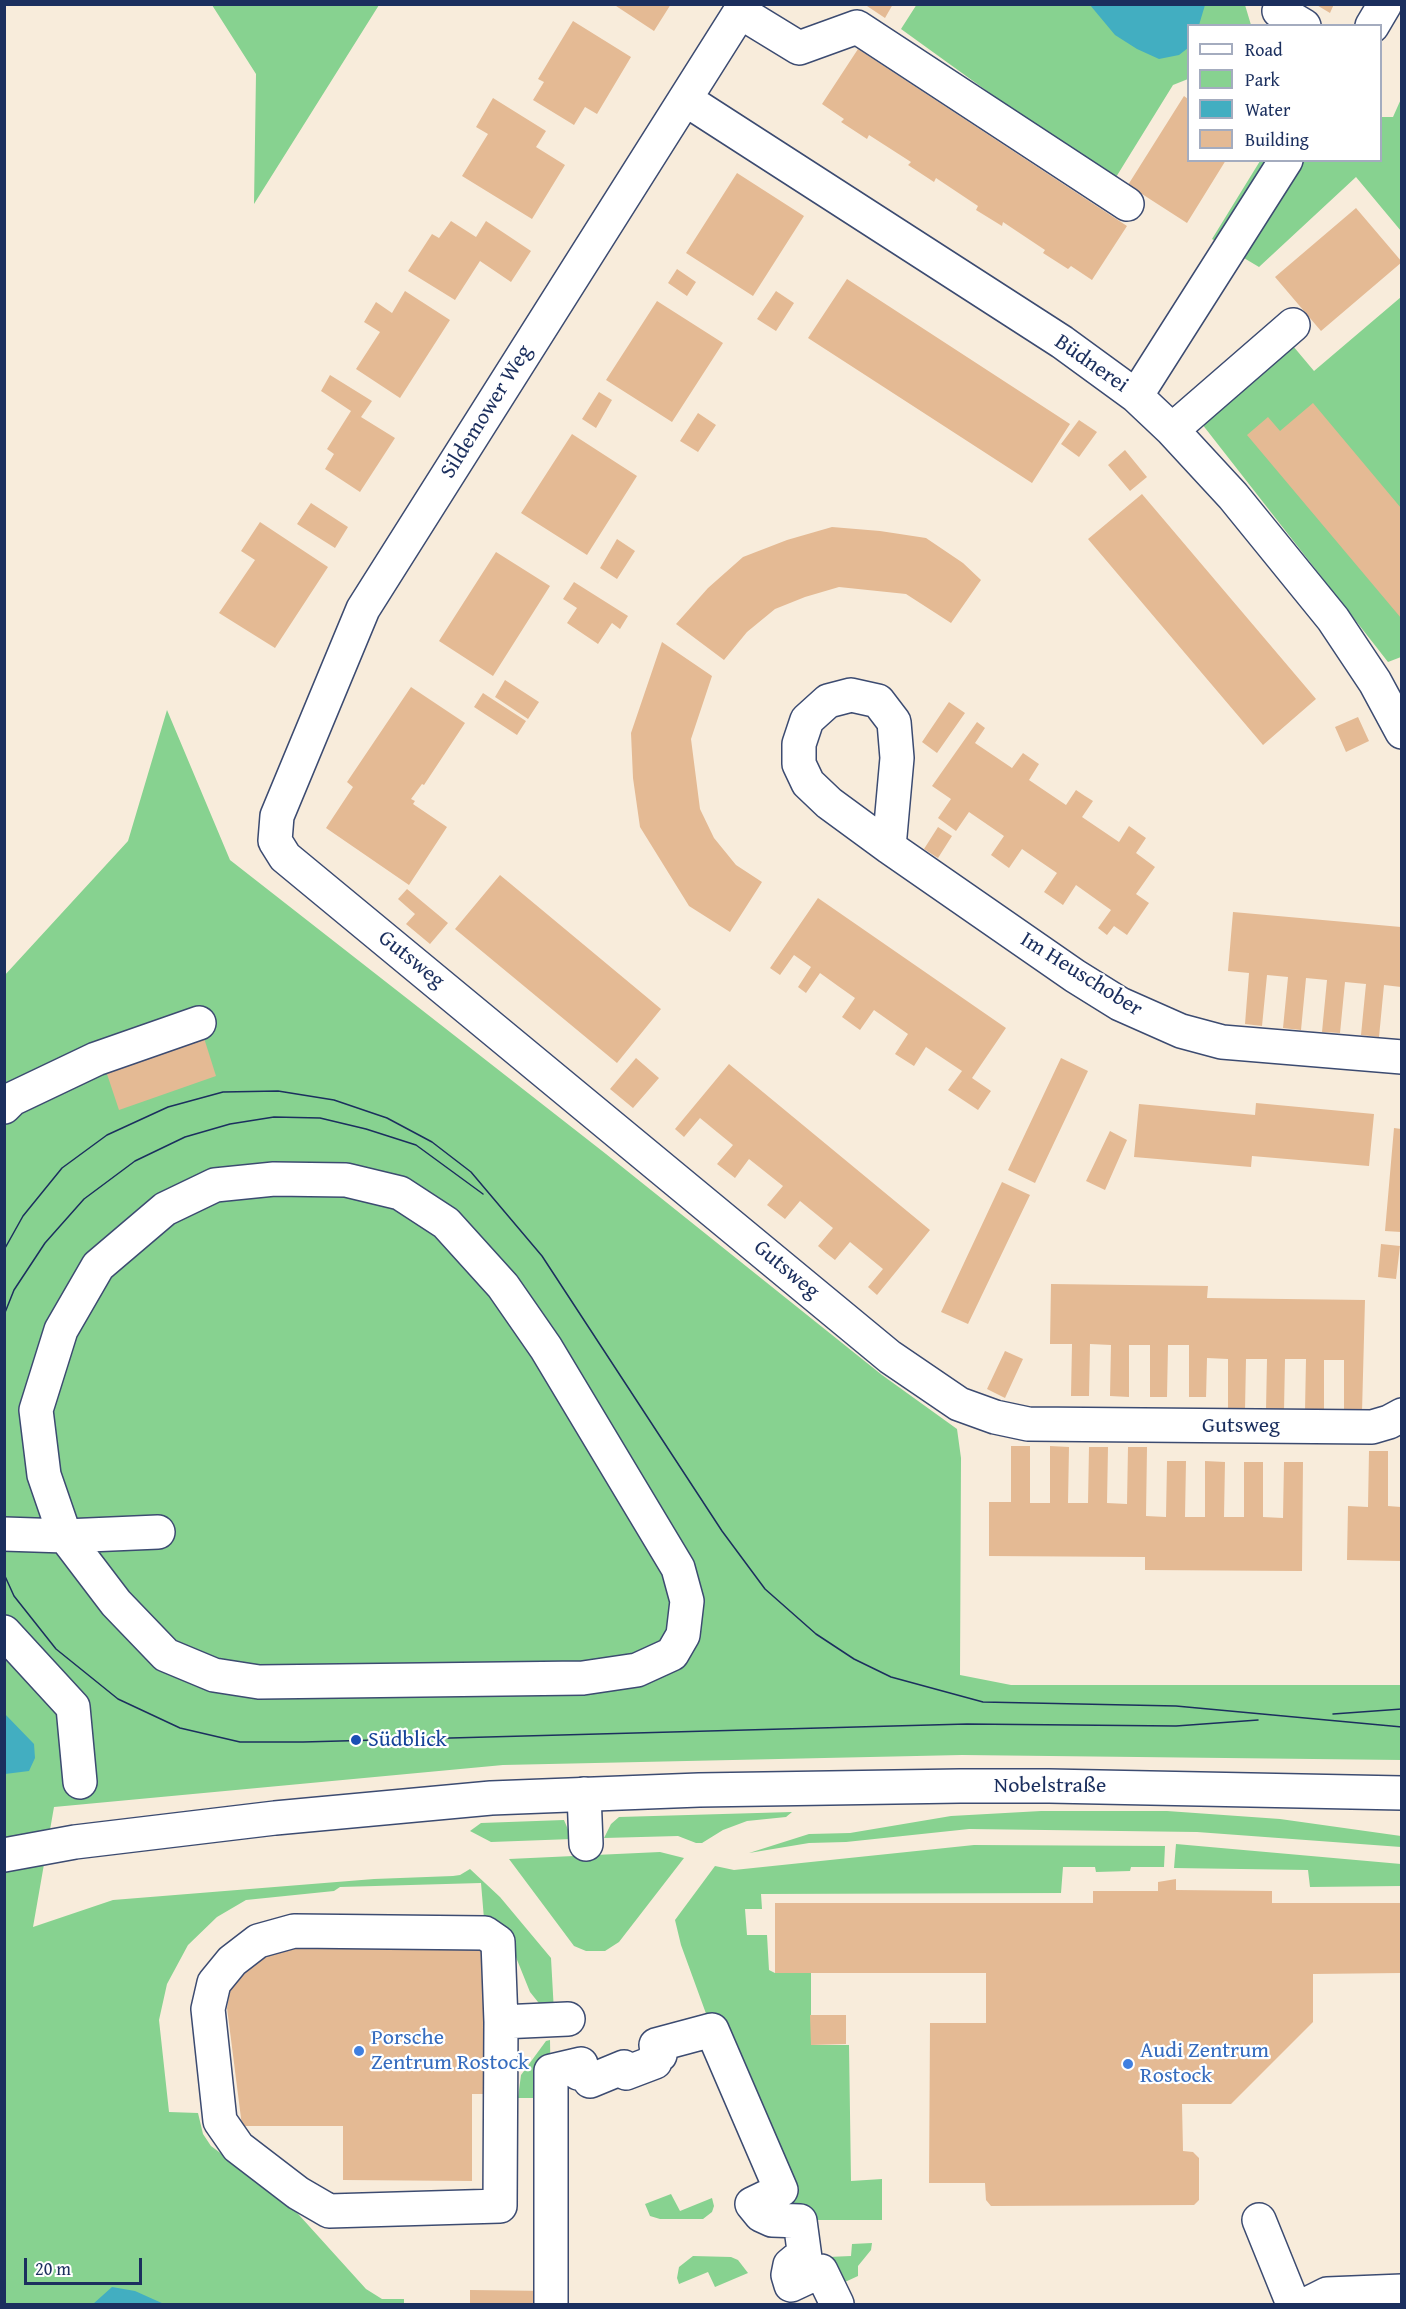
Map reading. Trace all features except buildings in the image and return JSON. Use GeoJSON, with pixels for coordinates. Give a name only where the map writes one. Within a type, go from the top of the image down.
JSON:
{"type":"FeatureCollection","features":[{"type":"Feature","properties":{"kind":"street"},"geometry":{"type":"LineString","coordinates":[[1373,24],[1385,4]]}},
{"type":"Feature","properties":{"kind":"street"},"geometry":{"type":"LineString","coordinates":[[742,8],[799,48],[857,27],[1127,204]]}},
{"type":"Feature","properties":{"kind":"street","name":"Sildemower Weg"},"geometry":{"type":"LineString","coordinates":[[275,841],[277,816],[363,609],[742,8]]}},
{"type":"Feature","properties":{"kind":"street","name":"Büdnerei"},"geometry":{"type":"LineString","coordinates":[[685,99],[1062,342],[1136,396],[1172,430],[1233,496],[1333,619],[1375,681],[1401,732]]}},
{"type":"Feature","properties":{"kind":"street"},"geometry":{"type":"LineString","coordinates":[[1136,396],[1285,162]]}},
{"type":"Feature","properties":{"kind":"street"},"geometry":{"type":"LineString","coordinates":[[1172,430],[1293,325]]}},
{"type":"Feature","properties":{"kind":"street","name":"Gutsweg"},"geometry":{"type":"LineString","coordinates":[[275,841],[285,856],[881,1349],[959,1404],[995,1417],[1028,1424],[1372,1427],[1389,1422],[1401,1415]]}},
{"type":"Feature","properties":{"kind":"street","name":"Im Heuschober"},"geometry":{"type":"LineString","coordinates":[[889,847],[1084,982],[1120,1004],[1181,1031],[1222,1042],[1401,1057]]}},
{"type":"Feature","properties":{"kind":"street"},"geometry":{"type":"LineString","coordinates":[[4,1107],[12,1099],[96,1059],[200,1023]]}},
{"type":"Feature","properties":{"kind":"street"},"geometry":{"type":"LineString","coordinates":[[274,1179],[346,1180],[400,1192],[446,1223],[504,1286],[546,1348],[678,1568],[687,1601],[683,1635],[672,1654],[637,1670],[583,1678],[259,1682],[214,1675],[166,1655],[116,1603],[65,1536],[44,1475],[36,1410],[61,1330],[98,1266],[165,1209],[215,1185],[274,1179]]}},
{"type":"Feature","properties":{"kind":"street"},"geometry":{"type":"LineString","coordinates":[[4,1534],[65,1536],[158,1532]]}},
{"type":"Feature","properties":{"kind":"street"},"geometry":{"type":"LineString","coordinates":[[4,1632],[72,1707],[80,1782]]}},
{"type":"Feature","properties":{"kind":"street","name":"Nobelstraße"},"geometry":{"type":"LineString","coordinates":[[4,1855],[75,1842],[274,1818],[491,1798],[699,1790],[1049,1786],[1401,1793]]}},
{"type":"Feature","properties":{"kind":"street"},"geometry":{"type":"LineString","coordinates":[[584,1794],[586,1844]]}},
{"type":"Feature","properties":{"kind":"street"},"geometry":{"type":"LineString","coordinates":[[294,1931],[485,1933],[498,1942],[501,2022],[500,2206],[329,2211],[298,2193],[238,2147],[220,2121],[208,2009],[214,1983],[232,1961],[258,1941],[294,1931]]}},
{"type":"Feature","properties":{"kind":"street"},"geometry":{"type":"LineString","coordinates":[[501,2022],[568,2019]]}},
{"type":"Feature","properties":{"kind":"street"},"geometry":{"type":"LineString","coordinates":[[560,2302],[551,2071],[581,2064],[578,2073],[586,2072],[590,2080],[624,2067],[626,2073],[655,2062],[654,2058],[660,2055],[656,2044],[712,2030],[781,2190],[752,2204],[760,2215],[772,2220],[800,2221],[805,2258],[796,2260],[790,2265],[788,2275],[791,2285],[821,2271],[837,2304]]}},
{"type":"Feature","properties":{"kind":"street"},"geometry":{"type":"LineString","coordinates":[[560,2302],[571,2083]]}},
{"type":"Feature","properties":{"kind":"street"},"geometry":{"type":"LineString","coordinates":[[1259,2220],[1293,2304]]}},
{"type":"Feature","properties":{"kind":"street"},"geometry":{"type":"LineString","coordinates":[[1307,2304],[1327,2294],[1401,2291]]}},
{"type":"Feature","properties":{"kind":"green space"},"geometry":{"type":"Polygon","coordinates":[[[917,4],[1245,5],[1251,24],[1187,24],[1187,79],[1173,85],[1113,182],[901,29],[917,4]]]}},
{"type":"Feature","properties":{"kind":"green space"},"geometry":{"type":"Polygon","coordinates":[[[212,5],[379,5],[254,204],[256,74],[212,5]]]}},
{"type":"Feature","properties":{"kind":"green space"},"geometry":{"type":"Polygon","coordinates":[[[1401,99],[1401,231],[1356,177],[1259,267],[1212,239],[1259,162],[1382,162],[1382,117],[1393,117],[1401,99]]]}},
{"type":"Feature","properties":{"kind":"green space"},"geometry":{"type":"Polygon","coordinates":[[[1401,297],[1401,657],[1388,662],[1202,424],[1293,346],[1314,371],[1401,297]]]}},
{"type":"Feature","properties":{"kind":"green space"},"geometry":{"type":"Polygon","coordinates":[[[167,710],[230,860],[606,1154],[882,1375],[957,1429],[961,1458],[960,1675],[1011,1685],[1401,1685],[1401,1760],[962,1755],[503,1765],[54,1807],[33,1927],[113,1900],[374,1879],[453,1876],[470,1869],[500,1897],[551,1958],[554,2012],[546,2012],[530,1992],[500,1922],[484,1919],[481,1883],[340,1887],[334,1891],[246,1900],[217,1917],[188,1945],[167,1984],[159,2020],[169,2112],[198,2113],[203,2134],[211,2146],[290,2205],[366,2289],[382,2299],[404,2299],[404,2304],[5,2304],[4,976],[128,841],[167,710]]]}},
{"type":"Feature","properties":{"kind":"green space"},"geometry":{"type":"Polygon","coordinates":[[[1041,1811],[1167,1811],[1280,1819],[1401,1836],[1401,1847],[1197,1832],[969,1829],[846,1842],[809,1843],[749,1853],[809,1834],[850,1833],[951,1816],[1041,1811]]]}},
{"type":"Feature","properties":{"kind":"green space"},"geometry":{"type":"Polygon","coordinates":[[[792,1812],[786,1817],[747,1821],[723,1830],[702,1843],[678,1836],[604,1838],[611,1824],[619,1817],[792,1812]]]}},
{"type":"Feature","properties":{"kind":"green space"},"geometry":{"type":"Polygon","coordinates":[[[564,1820],[572,1839],[491,1842],[470,1831],[481,1823],[564,1820]]]}},
{"type":"Feature","properties":{"kind":"green space"},"geometry":{"type":"Polygon","coordinates":[[[1176,1844],[1401,1864],[1401,1886],[1310,1887],[1308,1870],[1174,1868],[1176,1844]]]}},
{"type":"Feature","properties":{"kind":"green space"},"geometry":{"type":"Polygon","coordinates":[[[974,1845],[1165,1846],[1164,1867],[1131,1867],[1130,1871],[1096,1872],[1095,1867],[1063,1867],[1061,1893],[761,1894],[762,1909],[745,1909],[747,1935],[767,1935],[769,1970],[775,1973],[811,1973],[811,2045],[849,2045],[851,2181],[882,2179],[882,2220],[772,2220],[781,2190],[712,2030],[681,1945],[675,1920],[715,1866],[734,1870],[974,1845]]]}},
{"type":"Feature","properties":{"kind":"green space"},"geometry":{"type":"Polygon","coordinates":[[[660,1852],[684,1858],[619,1942],[605,1951],[586,1951],[574,1946],[509,1859],[660,1852]]]}},
{"type":"Feature","properties":{"kind":"green space"},"geometry":{"type":"Polygon","coordinates":[[[550,2040],[551,2098],[518,2098],[521,2075],[546,2041],[550,2040]]]}},
{"type":"Feature","properties":{"kind":"green space"},"geometry":{"type":"Polygon","coordinates":[[[671,2194],[680,2211],[712,2198],[714,2206],[712,2212],[703,2219],[660,2219],[650,2216],[645,2204],[671,2194]]]}},
{"type":"Feature","properties":{"kind":"green space"},"geometry":{"type":"Polygon","coordinates":[[[872,2243],[871,2250],[858,2266],[858,2276],[845,2282],[843,2294],[805,2258],[851,2256],[852,2244],[872,2243]]]}},
{"type":"Feature","properties":{"kind":"green space"},"geometry":{"type":"Polygon","coordinates":[[[693,2256],[731,2257],[738,2260],[748,2273],[715,2287],[708,2272],[679,2284],[677,2278],[679,2267],[693,2256]]]}},
{"type":"Feature","properties":{"kind":"water"},"geometry":{"type":"Polygon","coordinates":[[[1090,5],[1205,5],[1199,24],[1187,24],[1187,49],[1179,55],[1159,59],[1115,35],[1090,5]]]}},
{"type":"Feature","properties":{"kind":"water"},"geometry":{"type":"Polygon","coordinates":[[[4,1713],[34,1744],[35,1758],[29,1771],[5,1774],[4,1713]]]}},
{"type":"Feature","properties":{"kind":"water"},"geometry":{"type":"Polygon","coordinates":[[[112,2287],[135,2291],[164,2304],[93,2304],[112,2287]]]}},
{"type":"Feature","properties":{"kind":"tram line"},"geometry":{"type":"LineString","coordinates":[[4,1250],[23,1216],[62,1168],[107,1135],[168,1107],[223,1092],[278,1091],[334,1100],[387,1118],[432,1142],[471,1172],[542,1256],[722,1531],[765,1589],[816,1634],[854,1659],[891,1677],[983,1702],[1176,1706],[1402,1727]]}},
{"type":"Feature","properties":{"kind":"tram line"},"geometry":{"type":"LineString","coordinates":[[4,1315],[14,1290],[45,1243],[84,1199],[135,1161],[185,1137],[230,1124],[274,1117],[320,1118],[366,1129],[416,1145],[483,1194]]}},
{"type":"Feature","properties":{"kind":"tram line"},"geometry":{"type":"LineString","coordinates":[[4,1574],[14,1596],[56,1649],[118,1699],[180,1728],[240,1742],[967,1724],[1176,1726],[1258,1720]]}},
{"type":"Feature","properties":{"kind":"tram line"},"geometry":{"type":"LineString","coordinates":[[1333,1714],[1402,1709]]}},
{"type":"Feature","properties":{"kind":"place","name":"Südblick"},"geometry":{"type":"Point","coordinates":[356,1740]}},
{"type":"Feature","properties":{"kind":"place","name":"Porsche Zentrum Rostock"},"geometry":{"type":"Point","coordinates":[359,2051]}},
{"type":"Feature","properties":{"kind":"place","name":"Audi Zentrum Rostock"},"geometry":{"type":"Point","coordinates":[1128,2064]}}]}
